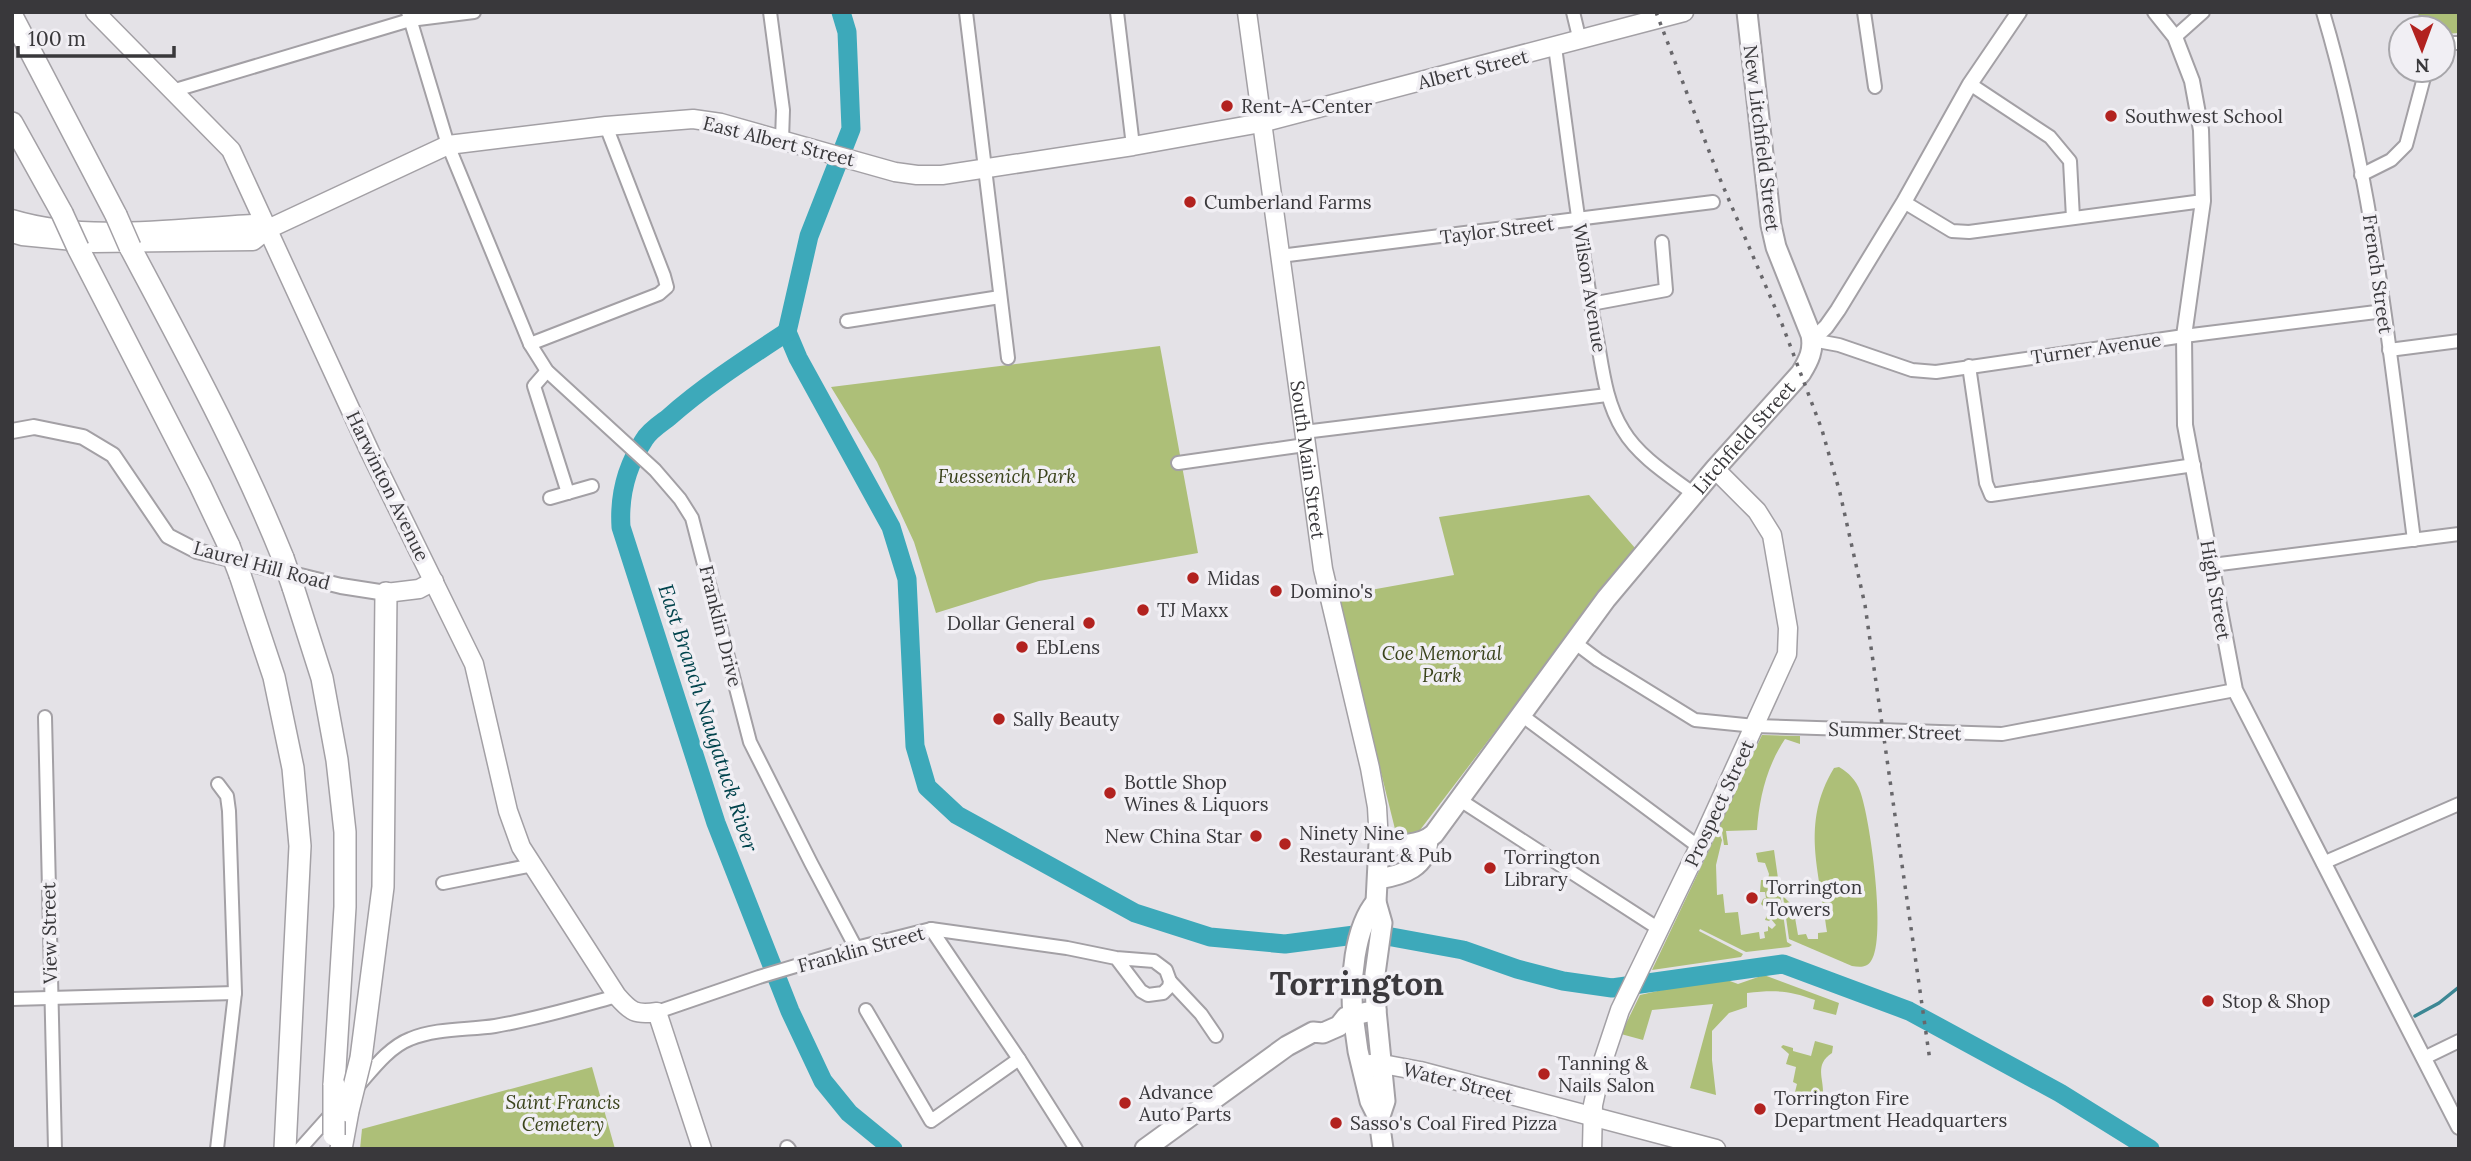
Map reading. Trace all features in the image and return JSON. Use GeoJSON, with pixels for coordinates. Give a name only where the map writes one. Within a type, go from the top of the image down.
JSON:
{"type":"FeatureCollection","features":[{"type":"Feature","properties":{"kind":"highway"},"geometry":{"type":"LineString","coordinates":[[12,16],[262,505],[283,558],[322,678],[337,760],[345,832],[345,907],[334,1085],[336,1144]]}},
{"type":"Feature","properties":{"kind":"highway"},"geometry":{"type":"LineString","coordinates":[[12,123],[62,213],[229,546],[274,677],[293,768],[300,846],[290,1145]]}},
{"type":"Feature","properties":{"kind":"highway"},"geometry":{"type":"LineString","coordinates":[[12,130],[25,149]]}},
{"type":"Feature","properties":{"kind":"highway"},"geometry":{"type":"LineString","coordinates":[[336,1144],[348,1111],[361,1058],[383,887],[386,593]]}},
{"type":"Feature","properties":{"kind":"main road","name":"Harwinton Avenue"},"geometry":{"type":"LineString","coordinates":[[96,12],[231,150],[370,452],[474,664],[508,811],[521,848],[617,996]]}},
{"type":"Feature","properties":{"kind":"main road","name":"South Main Street"},"geometry":{"type":"LineString","coordinates":[[1247,12],[1323,569],[1376,802],[1379,843],[1376,902],[1372,925],[1358,949],[1350,1012],[1371,1104],[1379,1119]]}},
{"type":"Feature","properties":{"kind":"main road","name":"Albert Street"},"geometry":{"type":"LineString","coordinates":[[1261,123],[1684,12]]}},
{"type":"Feature","properties":{"kind":"main road","name":"New Litchfield Street"},"geometry":{"type":"LineString","coordinates":[[1746,12],[1771,225],[1776,247],[1812,340]]}},
{"type":"Feature","properties":{"kind":"main road","name":"East Albert Street"},"geometry":{"type":"LineString","coordinates":[[12,233],[94,243],[253,241],[268,229],[448,145],[606,126],[693,119],[721,123],[895,172],[925,176],[1133,146],[1261,123]]}},
{"type":"Feature","properties":{"kind":"main road"},"geometry":{"type":"LineString","coordinates":[[12,219],[35,226],[107,231],[253,224],[268,229]]}},
{"type":"Feature","properties":{"kind":"main road","name":"Litchfield Street"},"geometry":{"type":"LineString","coordinates":[[1378,879],[1400,874],[1418,864],[1426,855],[1429,839],[1606,598],[1715,469],[1801,373],[1810,356],[1812,340]]}},
{"type":"Feature","properties":{"kind":"main road","name":"Prospect Street"},"geometry":{"type":"LineString","coordinates":[[1592,1149],[1593,1105],[1602,1064],[1620,1010],[1699,847],[1787,654],[1788,628],[1772,535],[1757,511],[1715,469]]}},
{"type":"Feature","properties":{"kind":"main road","name":"Laurel Hill Road"},"geometry":{"type":"LineString","coordinates":[[386,593],[419,589],[435,581]]}},
{"type":"Feature","properties":{"kind":"main road"},"geometry":{"type":"LineString","coordinates":[[1379,843],[1402,845],[1429,839]]}},
{"type":"Feature","properties":{"kind":"main road","name":"South Main Street"},"geometry":{"type":"LineString","coordinates":[[1372,925],[1379,946],[1374,977],[1385,1101],[1379,1119]]}},
{"type":"Feature","properties":{"kind":"main road"},"geometry":{"type":"LineString","coordinates":[[617,996],[630,1010],[641,1014],[657,1012],[702,1149]]}},
{"type":"Feature","properties":{"kind":"main road"},"geometry":{"type":"LineString","coordinates":[[1145,1149],[1270,1057],[1313,1032],[1316,1025],[1331,1017],[1350,1012],[1376,1010]]}},
{"type":"Feature","properties":{"kind":"main road","name":"Water Street"},"geometry":{"type":"LineString","coordinates":[[1362,1065],[1382,1064],[1434,1075],[1716,1149]]}},
{"type":"Feature","properties":{"kind":"main road"},"geometry":{"type":"LineString","coordinates":[[1379,1119],[1383,1149]]}},
{"type":"Feature","properties":{"kind":"street"},"geometry":{"type":"LineString","coordinates":[[172,91],[409,16],[474,12]]}},
{"type":"Feature","properties":{"kind":"street"},"geometry":{"type":"LineString","coordinates":[[770,12],[783,110],[782,140]]}},
{"type":"Feature","properties":{"kind":"street"},"geometry":{"type":"LineString","coordinates":[[966,12],[1008,358]]}},
{"type":"Feature","properties":{"kind":"street"},"geometry":{"type":"LineString","coordinates":[[1117,12],[1133,146]]}},
{"type":"Feature","properties":{"kind":"street"},"geometry":{"type":"LineString","coordinates":[[1573,12],[1580,41]]}},
{"type":"Feature","properties":{"kind":"street"},"geometry":{"type":"LineString","coordinates":[[1864,12],[1875,87]]}},
{"type":"Feature","properties":{"kind":"street","name":"Litchfield Street"},"geometry":{"type":"LineString","coordinates":[[1812,340],[1833,318],[1904,202],[1970,83],[2019,12]]}},
{"type":"Feature","properties":{"kind":"street","name":"High Street"},"geometry":{"type":"LineString","coordinates":[[2155,12],[2175,37],[2192,81],[2199,118],[2203,201],[2184,336],[2185,425],[2235,690],[2459,1127]]}},
{"type":"Feature","properties":{"kind":"street"},"geometry":{"type":"LineString","coordinates":[[2175,37],[2203,12]]}},
{"type":"Feature","properties":{"kind":"street","name":"French Street"},"geometry":{"type":"LineString","coordinates":[[2323,12],[2340,67],[2373,234],[2414,540]]}},
{"type":"Feature","properties":{"kind":"street","name":"Franklin Drive"},"geometry":{"type":"LineString","coordinates":[[409,16],[448,145],[530,344],[547,371],[655,470],[692,518],[750,742],[856,948]]}},
{"type":"Feature","properties":{"kind":"street","name":"Wilson Avenue"},"geometry":{"type":"LineString","coordinates":[[1555,47],[1591,304],[1607,395],[1624,433],[1652,462],[1694,494]]}},
{"type":"Feature","properties":{"kind":"street"},"geometry":{"type":"LineString","coordinates":[[1970,83],[2050,137],[2070,161],[2073,218]]}},
{"type":"Feature","properties":{"kind":"street"},"geometry":{"type":"LineString","coordinates":[[2361,175],[2391,160],[2406,145],[2422,84]]}},
{"type":"Feature","properties":{"kind":"street"},"geometry":{"type":"LineString","coordinates":[[530,344],[659,294],[667,287],[606,126]]}},
{"type":"Feature","properties":{"kind":"street"},"geometry":{"type":"LineString","coordinates":[[1904,202],[1952,231],[1969,233],[2203,201]]}},
{"type":"Feature","properties":{"kind":"street","name":"Taylor Street"},"geometry":{"type":"LineString","coordinates":[[1280,256],[1713,202]]}},
{"type":"Feature","properties":{"kind":"street"},"geometry":{"type":"LineString","coordinates":[[1591,304],[1667,290],[1661,242]]}},
{"type":"Feature","properties":{"kind":"street"},"geometry":{"type":"LineString","coordinates":[[846,321],[1000,297]]}},
{"type":"Feature","properties":{"kind":"street","name":"Turner Avenue"},"geometry":{"type":"LineString","coordinates":[[1812,340],[1839,345],[1912,370],[1936,372],[2184,336],[2384,311]]}},
{"type":"Feature","properties":{"kind":"street"},"geometry":{"type":"LineString","coordinates":[[2389,350],[2459,341]]}},
{"type":"Feature","properties":{"kind":"street"},"geometry":{"type":"LineString","coordinates":[[1969,366],[1986,483],[1992,495],[2194,465]]}},
{"type":"Feature","properties":{"kind":"street"},"geometry":{"type":"LineString","coordinates":[[547,371],[534,386],[568,493]]}},
{"type":"Feature","properties":{"kind":"street"},"geometry":{"type":"LineString","coordinates":[[1178,463],[1305,439],[1607,395]]}},
{"type":"Feature","properties":{"kind":"street","name":"Laurel Hill Road"},"geometry":{"type":"LineString","coordinates":[[12,431],[34,427],[83,438],[113,455],[168,536],[197,551],[341,586],[386,593]]}},
{"type":"Feature","properties":{"kind":"street"},"geometry":{"type":"LineString","coordinates":[[550,498],[592,486]]}},
{"type":"Feature","properties":{"kind":"street"},"geometry":{"type":"LineString","coordinates":[[2212,565],[2459,534]]}},
{"type":"Feature","properties":{"kind":"street","name":"Summer Street"},"geometry":{"type":"LineString","coordinates":[[1574,642],[1598,660],[1695,720],[1755,726],[2002,734],[2235,690]]}},
{"type":"Feature","properties":{"kind":"street"},"geometry":{"type":"LineString","coordinates":[[1520,714],[1699,847]]}},
{"type":"Feature","properties":{"kind":"street","name":"View Street"},"geometry":{"type":"LineString","coordinates":[[45,717],[55,1149]]}},
{"type":"Feature","properties":{"kind":"street"},"geometry":{"type":"LineString","coordinates":[[217,1149],[235,993],[229,811],[227,796],[218,784]]}},
{"type":"Feature","properties":{"kind":"street"},"geometry":{"type":"LineString","coordinates":[[1460,800],[1659,929]]}},
{"type":"Feature","properties":{"kind":"street"},"geometry":{"type":"LineString","coordinates":[[2322,863],[2459,804]]}},
{"type":"Feature","properties":{"kind":"street"},"geometry":{"type":"LineString","coordinates":[[443,883],[533,865]]}},
{"type":"Feature","properties":{"kind":"street"},"geometry":{"type":"LineString","coordinates":[[931,929],[1076,1149]]}},
{"type":"Feature","properties":{"kind":"street","name":"Franklin Street"},"geometry":{"type":"LineString","coordinates":[[657,1012],[759,977],[931,929],[1067,948],[1116,958],[1154,961],[1167,970],[1170,981],[1201,1014],[1216,1036]]}},
{"type":"Feature","properties":{"kind":"street"},"geometry":{"type":"LineString","coordinates":[[1116,958],[1141,991],[1148,995],[1163,993],[1170,981]]}},
{"type":"Feature","properties":{"kind":"street"},"geometry":{"type":"LineString","coordinates":[[12,999],[235,993]]}},
{"type":"Feature","properties":{"kind":"street"},"geometry":{"type":"LineString","coordinates":[[290,1145],[393,1049],[408,1040],[423,1035],[507,1023],[617,996]]}},
{"type":"Feature","properties":{"kind":"street"},"geometry":{"type":"LineString","coordinates":[[866,1010],[931,1121],[1019,1059]]}},
{"type":"Feature","properties":{"kind":"street"},"geometry":{"type":"LineString","coordinates":[[2424,1058],[2459,1041]]}},
{"type":"Feature","properties":{"kind":"green space"},"geometry":{"type":"Polygon","coordinates":[[[2459,12],[2459,33],[2457,14],[2418,14],[2459,12]]]}},
{"type":"Feature","properties":{"kind":"green space","name":"Fuessenich Park"},"geometry":{"type":"Polygon","coordinates":[[[1160,346],[1198,553],[1039,581],[936,613],[914,542],[877,462],[831,387],[1160,346]]]}},
{"type":"Feature","properties":{"kind":"green space","name":"Coe Memorial Park"},"geometry":{"type":"Polygon","coordinates":[[[1589,495],[1635,548],[1420,830],[1408,834],[1395,829],[1337,596],[1454,575],[1439,517],[1589,495]]]}},
{"type":"Feature","properties":{"kind":"green space"},"geometry":{"type":"Polygon","coordinates":[[[1762,735],[1800,736],[1800,744],[1785,739],[1773,760],[1762,794],[1757,830],[1726,831],[1728,845],[1724,845],[1722,832],[1718,827],[1762,735]]]}},
{"type":"Feature","properties":{"kind":"green space"},"geometry":{"type":"Polygon","coordinates":[[[1839,767],[1852,777],[1860,791],[1872,851],[1877,905],[1876,949],[1871,961],[1863,966],[1852,966],[1789,939],[1783,896],[1793,906],[1798,935],[1806,934],[1808,939],[1818,939],[1818,933],[1827,932],[1817,869],[1815,829],[1824,789],[1834,768],[1839,767]]]}},
{"type":"Feature","properties":{"kind":"green space"},"geometry":{"type":"Polygon","coordinates":[[[1718,831],[1722,840],[1716,865],[1717,895],[1723,894],[1725,913],[1738,912],[1741,935],[1759,932],[1760,939],[1765,938],[1764,932],[1768,931],[1768,926],[1772,929],[1776,925],[1771,919],[1765,920],[1767,915],[1771,914],[1770,908],[1761,904],[1766,898],[1765,892],[1760,892],[1761,880],[1768,880],[1769,874],[1765,863],[1758,862],[1756,853],[1774,850],[1787,942],[1792,945],[1746,952],[1700,929],[1699,931],[1743,954],[1741,957],[1652,970],[1718,831]]]}},
{"type":"Feature","properties":{"kind":"green space"},"geometry":{"type":"Polygon","coordinates":[[[1764,975],[1839,1003],[1836,1015],[1813,1009],[1815,1000],[1797,994],[1773,991],[1747,993],[1747,1007],[1729,1013],[1712,1031],[1716,1095],[1690,1088],[1713,1004],[1652,1010],[1643,1040],[1621,1034],[1640,995],[1719,977],[1738,984],[1764,975]]]}},
{"type":"Feature","properties":{"kind":"green space"},"geometry":{"type":"Polygon","coordinates":[[[1815,1041],[1833,1046],[1832,1053],[1823,1062],[1823,1094],[1812,1092],[1811,1096],[1795,1092],[1797,1084],[1793,1082],[1796,1067],[1786,1064],[1789,1054],[1781,1047],[1783,1045],[1793,1048],[1793,1051],[1811,1056],[1815,1041]]]}},
{"type":"Feature","properties":{"kind":"green space","name":"Saint Francis Cemetery"},"geometry":{"type":"Polygon","coordinates":[[[592,1067],[615,1149],[360,1149],[362,1129],[592,1067]]]}},
{"type":"Feature","properties":{"kind":"waterway"},"geometry":{"type":"LineString","coordinates":[[787,332],[809,236],[851,129],[847,32],[841,12]]}},
{"type":"Feature","properties":{"kind":"waterway"},"geometry":{"type":"LineString","coordinates":[[787,332],[798,358],[891,527],[907,579],[915,746],[927,787],[957,815],[1135,913],[1210,937],[1285,944],[1370,933],[1463,950],[1517,969],[1563,981],[1612,988],[1783,964],[1909,1011],[2060,1093],[2150,1149]]}},
{"type":"Feature","properties":{"kind":"waterway","name":"East Branch Naugatuck River"},"geometry":{"type":"LineString","coordinates":[[787,332],[711,384],[649,434],[638,450],[625,482],[621,527],[716,823],[790,1011],[823,1081],[849,1113],[893,1149]]}},
{"type":"Feature","properties":{"kind":"waterway"},"geometry":{"type":"LineString","coordinates":[[2415,1016],[2439,1003],[2459,987]]}},
{"type":"Feature","properties":{"kind":"railway"},"geometry":{"type":"LineString","coordinates":[[1656,12],[1717,172],[1782,324],[1822,430],[1840,493],[1865,605],[1930,1061]]}},
{"type":"Feature","properties":{"kind":"place","name":"Rent-A-Center"},"geometry":{"type":"Point","coordinates":[1227,106]}},
{"type":"Feature","properties":{"kind":"place","name":"Southwest School"},"geometry":{"type":"Point","coordinates":[2111,116]}},
{"type":"Feature","properties":{"kind":"place","name":"Cumberland Farms"},"geometry":{"type":"Point","coordinates":[1190,202]}},
{"type":"Feature","properties":{"kind":"place","name":"Midas"},"geometry":{"type":"Point","coordinates":[1193,578]}},
{"type":"Feature","properties":{"kind":"place","name":"Domino's"},"geometry":{"type":"Point","coordinates":[1276,591]}},
{"type":"Feature","properties":{"kind":"place","name":"TJ Maxx"},"geometry":{"type":"Point","coordinates":[1143,610]}},
{"type":"Feature","properties":{"kind":"place","name":"Dollar General"},"geometry":{"type":"Point","coordinates":[1089,623]}},
{"type":"Feature","properties":{"kind":"place","name":"EbLens"},"geometry":{"type":"Point","coordinates":[1022,647]}},
{"type":"Feature","properties":{"kind":"place","name":"Sally Beauty"},"geometry":{"type":"Point","coordinates":[999,719]}},
{"type":"Feature","properties":{"kind":"place","name":"Bottle Shop Wines & Liquors"},"geometry":{"type":"Point","coordinates":[1110,793]}},
{"type":"Feature","properties":{"kind":"place","name":"New China Star"},"geometry":{"type":"Point","coordinates":[1256,836]}},
{"type":"Feature","properties":{"kind":"place","name":"Ninety Nine Restaurant & Pub"},"geometry":{"type":"Point","coordinates":[1285,844]}},
{"type":"Feature","properties":{"kind":"place","name":"Torrington Library"},"geometry":{"type":"Point","coordinates":[1490,868]}},
{"type":"Feature","properties":{"kind":"place","name":"Torrington Towers"},"geometry":{"type":"Point","coordinates":[1752,898]}},
{"type":"Feature","properties":{"kind":"place","name":"Stop & Shop"},"geometry":{"type":"Point","coordinates":[2208,1001]}},
{"type":"Feature","properties":{"kind":"place","name":"Tanning & Nails Salon"},"geometry":{"type":"Point","coordinates":[1544,1074]}},
{"type":"Feature","properties":{"kind":"place","name":"Advance Auto Parts"},"geometry":{"type":"Point","coordinates":[1125,1103]}},
{"type":"Feature","properties":{"kind":"place","name":"Torrington Fire Department Headquarters"},"geometry":{"type":"Point","coordinates":[1760,1109]}},
{"type":"Feature","properties":{"kind":"place","name":"Sasso's Coal Fired Pizza"},"geometry":{"type":"Point","coordinates":[1336,1123]}},
{"type":"Feature","properties":{"kind":"district","name":"Torrington"},"geometry":{"type":"Point","coordinates":[1357,983]}}]}
